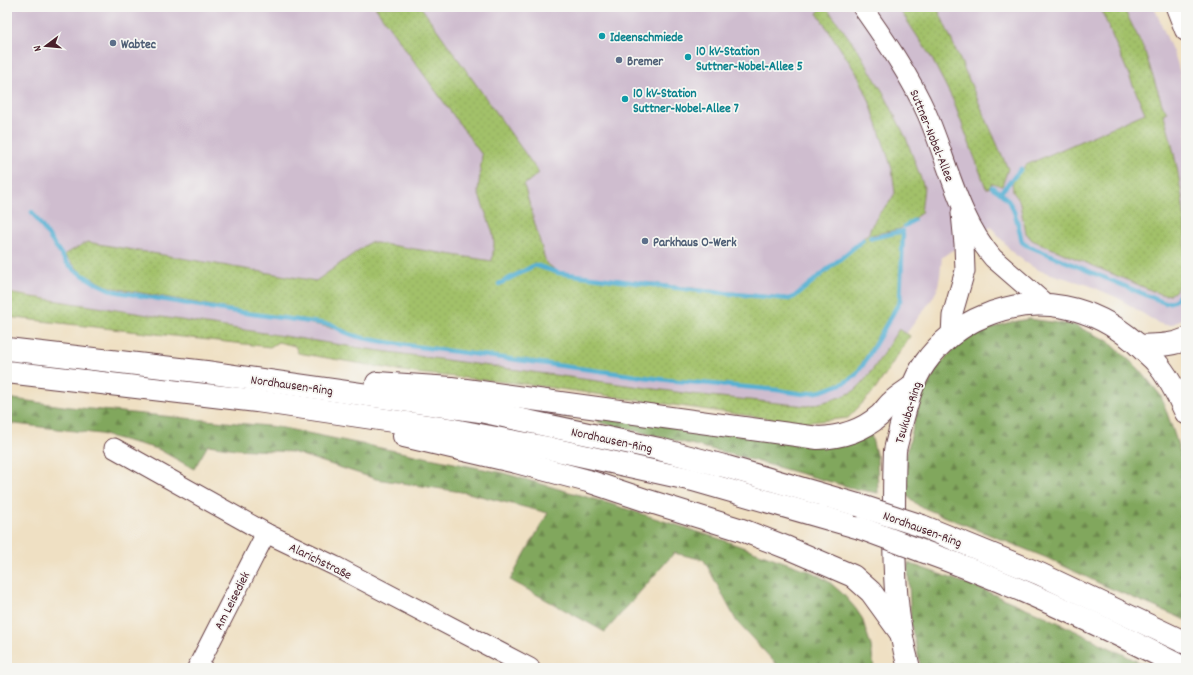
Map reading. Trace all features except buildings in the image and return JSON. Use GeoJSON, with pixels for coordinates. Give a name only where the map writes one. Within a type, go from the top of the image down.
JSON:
{"type":"FeatureCollection","features":[{"type":"Feature","properties":{"kind":"main road"},"geometry":{"type":"LineString","coordinates":[[1177,7],[1186,30]]}},
{"type":"Feature","properties":{"kind":"main road","name":"Tsukuba-Ring"},"geometry":{"type":"LineString","coordinates":[[909,668],[900,632],[894,561],[896,450],[912,387],[925,363],[951,335],[974,320],[1000,309],[1021,305],[1047,305],[1068,308],[1102,319],[1122,331],[1154,360],[1168,380],[1186,413]]}},
{"type":"Feature","properties":{"kind":"main road"},"geometry":{"type":"LineString","coordinates":[[1140,346],[1167,345],[1186,339]]}},
{"type":"Feature","properties":{"kind":"main road","name":"Nordhausen-Ring"},"geometry":{"type":"LineString","coordinates":[[7,350],[206,372],[487,412],[659,449],[724,466],[858,505],[922,526],[1040,574],[1183,642]]}},
{"type":"Feature","properties":{"kind":"main road","name":"Nordhausen-Ring"},"geometry":{"type":"LineString","coordinates":[[7,372],[256,401],[454,430],[550,448],[693,480],[860,528],[974,570],[1095,624],[1181,666]]}},
{"type":"Feature","properties":{"kind":"main road"},"geometry":{"type":"LineString","coordinates":[[206,372],[451,388],[818,438],[837,437],[854,432],[878,416],[890,403],[912,387]]}},
{"type":"Feature","properties":{"kind":"main road"},"geometry":{"type":"LineString","coordinates":[[256,401],[523,464],[588,481],[742,530],[853,576],[871,592],[900,632]]}},
{"type":"Feature","properties":{"kind":"street","name":"Suttner-Nobel-Allee"},"geometry":{"type":"LineString","coordinates":[[862,7],[889,45],[909,78],[926,113],[961,206],[985,249],[993,258],[1047,305]]}},
{"type":"Feature","properties":{"kind":"street","name":"Suttner-Nobel-Allee"},"geometry":{"type":"LineString","coordinates":[[951,335],[952,316],[965,271],[961,206]]}},
{"type":"Feature","properties":{"kind":"street","name":"Alarichstraße"},"geometry":{"type":"LineString","coordinates":[[114,448],[266,533],[335,566],[530,668]]}},
{"type":"Feature","properties":{"kind":"street","name":"Am Leisediek"},"geometry":{"type":"LineString","coordinates":[[197,668],[266,533]]}},
{"type":"Feature","properties":{"kind":"shaded area"},"geometry":{"type":"Polygon","coordinates":[[[7,7],[1154,7],[1177,62],[1186,98],[1186,315],[1171,325],[1158,323],[1118,298],[1088,285],[1041,271],[1031,266],[1013,253],[991,227],[942,257],[937,290],[932,299],[897,346],[859,390],[824,405],[804,407],[686,395],[470,368],[7,292],[7,182],[12,172],[7,170],[7,7]]]}},
{"type":"Feature","properties":{"kind":"green space"},"geometry":{"type":"Polygon","coordinates":[[[375,7],[421,7],[539,173],[524,185],[546,263],[558,272],[791,298],[847,253],[869,233],[881,211],[889,203],[895,193],[892,169],[869,100],[859,77],[817,13],[823,7],[826,7],[858,50],[883,92],[906,138],[924,187],[921,213],[900,229],[871,235],[868,239],[902,233],[900,298],[855,374],[842,383],[819,392],[802,393],[667,379],[548,364],[358,337],[345,330],[109,287],[83,274],[64,255],[87,242],[316,281],[370,242],[492,261],[494,244],[493,233],[478,192],[482,155],[375,7]]]}},
{"type":"Feature","properties":{"kind":"green space"},"geometry":{"type":"Polygon","coordinates":[[[898,7],[937,7],[1008,169],[1002,186],[992,183],[989,188],[986,188],[953,100],[931,57],[898,7]]]}},
{"type":"Feature","properties":{"kind":"green space"},"geometry":{"type":"Polygon","coordinates":[[[1100,7],[1123,7],[1144,49],[1162,104],[1167,112],[1164,113],[1164,115],[1174,153],[1182,196],[1185,240],[1184,260],[1181,278],[1177,289],[1175,292],[1165,295],[1032,240],[1026,233],[1019,200],[1013,192],[1012,181],[1026,165],[1145,113],[1100,7]]]}},
{"type":"Feature","properties":{"kind":"green space"},"geometry":{"type":"Polygon","coordinates":[[[7,293],[367,349],[691,394],[807,406],[825,402],[855,390],[867,378],[899,329],[910,336],[875,390],[848,418],[800,423],[525,384],[415,373],[298,353],[295,346],[278,342],[270,347],[7,317],[7,293]]]}},
{"type":"Feature","properties":{"kind":"green space"},"geometry":{"type":"Polygon","coordinates":[[[1029,319],[1074,325],[1108,341],[1139,369],[1161,396],[1182,458],[1186,494],[1186,620],[1105,586],[1047,558],[919,506],[906,495],[905,461],[920,398],[940,364],[961,342],[984,331],[1007,323],[1029,319]]]}},
{"type":"Feature","properties":{"kind":"green space"},"geometry":{"type":"Polygon","coordinates":[[[7,398],[70,407],[278,427],[503,473],[611,504],[720,539],[812,572],[828,581],[843,594],[862,618],[871,646],[874,668],[780,668],[737,622],[704,560],[674,553],[605,632],[510,580],[548,513],[468,493],[376,479],[292,452],[236,449],[208,445],[194,469],[158,449],[100,434],[7,423],[7,398]]]}},
{"type":"Feature","properties":{"kind":"green space"},"geometry":{"type":"Polygon","coordinates":[[[600,415],[870,431],[877,458],[878,493],[856,489],[727,453],[598,422],[600,415]]]}},
{"type":"Feature","properties":{"kind":"green space"},"geometry":{"type":"Polygon","coordinates":[[[908,563],[976,587],[1047,617],[1151,668],[921,668],[911,625],[908,563]]]}},
{"type":"Feature","properties":{"kind":"waterway"},"geometry":{"type":"LineString","coordinates":[[1001,192],[1021,169]]}},
{"type":"Feature","properties":{"kind":"waterway"},"geometry":{"type":"LineString","coordinates":[[992,187],[1000,192],[1010,204],[1014,211],[1022,242],[1026,245],[1165,303],[1174,301],[1180,295]]}},
{"type":"Feature","properties":{"kind":"waterway"},"geometry":{"type":"LineString","coordinates":[[32,212],[67,263],[76,271],[94,282],[113,291],[224,310],[333,325],[340,330],[356,336],[398,344],[667,380],[777,390],[803,394],[822,391],[844,383],[855,376],[863,365],[900,301],[903,234]]}},
{"type":"Feature","properties":{"kind":"waterway"},"geometry":{"type":"LineString","coordinates":[[905,226],[914,220]]}},
{"type":"Feature","properties":{"kind":"waterway"},"geometry":{"type":"LineString","coordinates":[[870,237],[872,238],[903,231]]}},
{"type":"Feature","properties":{"kind":"waterway"},"geometry":{"type":"LineString","coordinates":[[499,284],[535,265],[559,273],[693,290],[789,299],[794,297],[863,240]]}},
{"type":"Feature","properties":{"kind":"place","name":"Ideenschmiede"},"geometry":{"type":"Point","coordinates":[602,36]}},
{"type":"Feature","properties":{"kind":"place","name":"Wabtec"},"geometry":{"type":"Point","coordinates":[113,43]}},
{"type":"Feature","properties":{"kind":"place","name":"10 kV-Station Suttner-Nobel-Allee 5"},"geometry":{"type":"Point","coordinates":[688,57]}},
{"type":"Feature","properties":{"kind":"place","name":"Bremer"},"geometry":{"type":"Point","coordinates":[619,60]}},
{"type":"Feature","properties":{"kind":"place","name":"10 kV-Station Suttner-Nobel-Allee 7"},"geometry":{"type":"Point","coordinates":[625,99]}},
{"type":"Feature","properties":{"kind":"place","name":"Parkhaus O-Werk"},"geometry":{"type":"Point","coordinates":[645,241]}}]}
